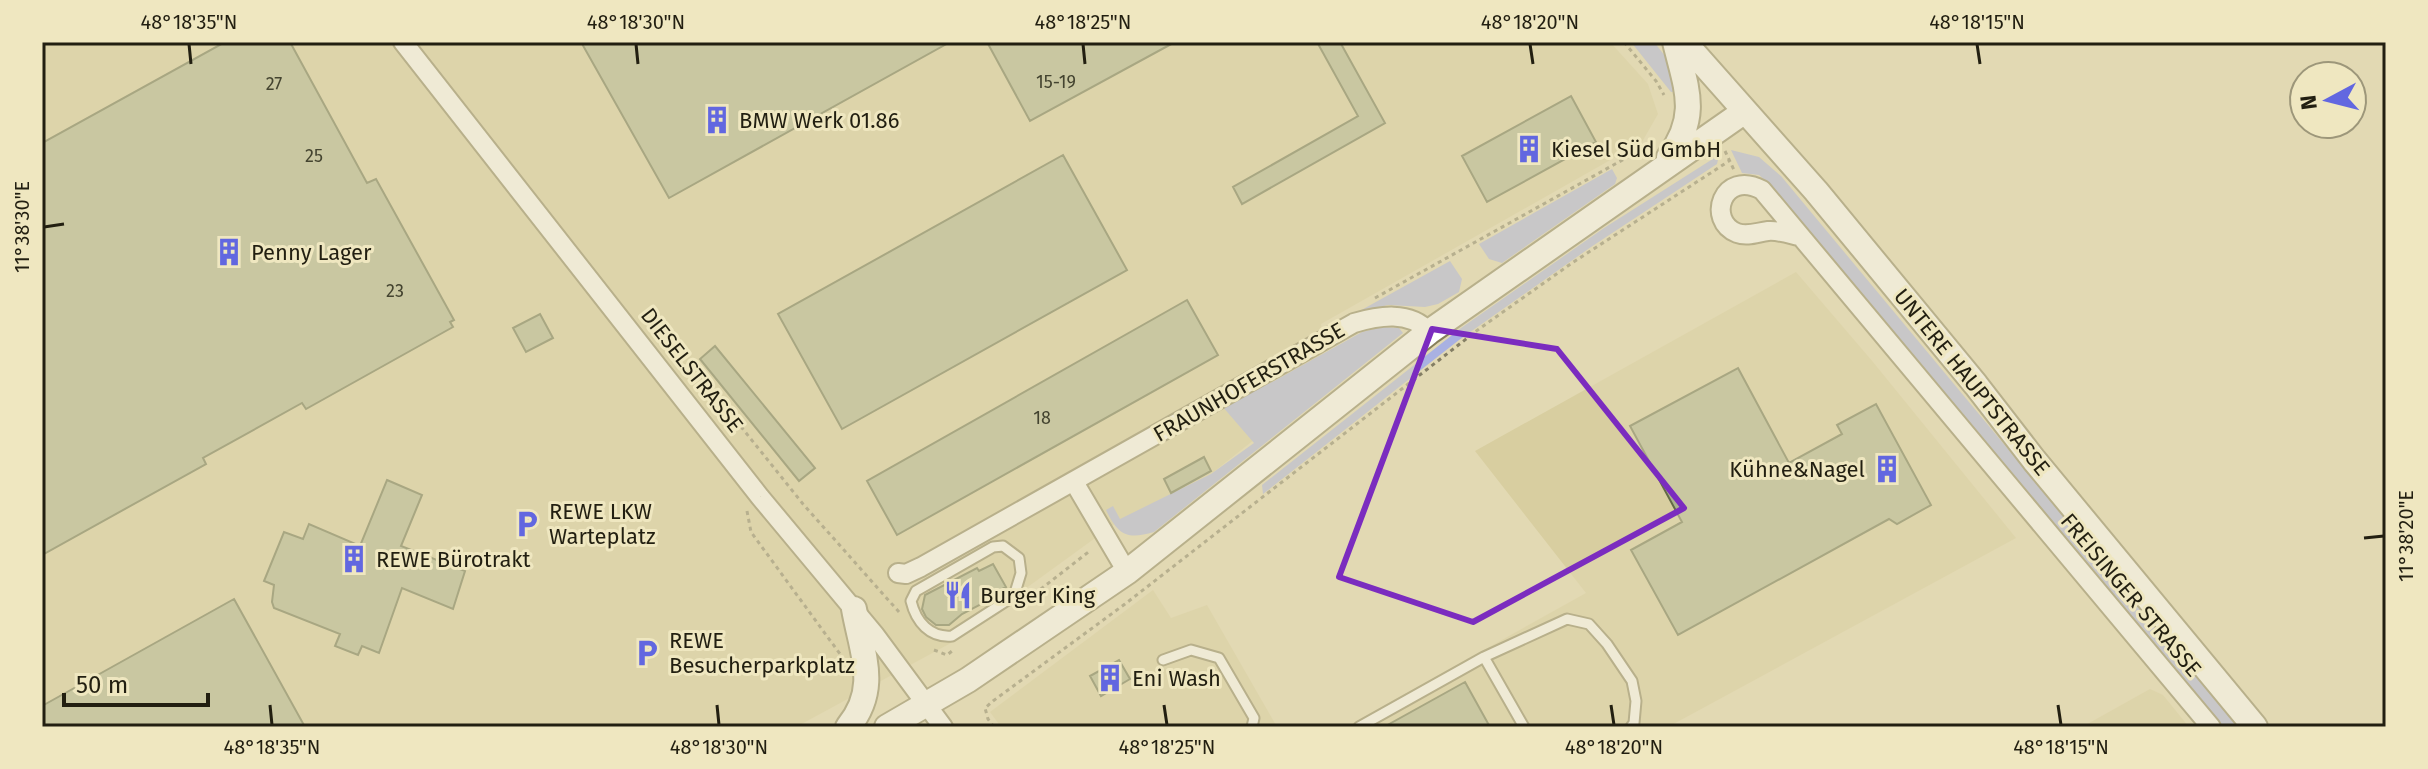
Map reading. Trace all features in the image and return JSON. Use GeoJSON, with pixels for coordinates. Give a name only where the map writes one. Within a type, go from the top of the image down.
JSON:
{"type":"FeatureCollection","features":[{"type":"Feature","properties":{"kind":"main road"},"geometry":{"type":"LineString","coordinates":[[1661,169],[1680,142],[1688,124],[1688,100],[1675,42]]}},
{"type":"Feature","properties":{"kind":"main road","name":"UNTERE HAUPTSTRASSE"},"geometry":{"type":"LineString","coordinates":[[1684,42],[1816,191],[2255,727]]}},
{"type":"Feature","properties":{"kind":"main road"},"geometry":{"type":"LineString","coordinates":[[887,727],[926,706],[1127,572],[1429,332],[1745,111]]}},
{"type":"Feature","properties":{"kind":"main road"},"geometry":{"type":"LineString","coordinates":[[848,727],[858,714],[868,680],[854,609]]}},
{"type":"Feature","properties":{"kind":"street","name":"DIESELSTRASSE"},"geometry":{"type":"LineString","coordinates":[[403,42],[760,497],[854,609],[943,727]]}},
{"type":"Feature","properties":{"kind":"street","name":"FREISINGER STRASSE"},"geometry":{"type":"LineString","coordinates":[[1799,236],[2211,727]]}},
{"type":"Feature","properties":{"kind":"street","name":"FRAUNHOFERSTRASSE"},"geometry":{"type":"LineString","coordinates":[[898,573],[906,574],[921,567],[1354,323],[1393,317],[1421,323],[1429,332]]}},
{"type":"Feature","properties":{"kind":"street"},"geometry":{"type":"LineString","coordinates":[[1074,482],[1127,572]]}},
{"type":"Feature","properties":{"kind":"lane"},"geometry":{"type":"LineString","coordinates":[[1003,546],[1019,558],[1021,573],[1014,596],[952,636],[930,634],[914,614],[911,601],[916,591],[993,547],[1003,546]]}},
{"type":"Feature","properties":{"kind":"lane"},"geometry":{"type":"LineString","coordinates":[[1359,727],[1484,657],[1567,619],[1589,624],[1632,681],[1636,701],[1631,727]]}},
{"type":"Feature","properties":{"kind":"lane"},"geometry":{"type":"LineString","coordinates":[[1163,660],[1191,650],[1219,658],[1254,718],[1252,727]]}},
{"type":"Feature","properties":{"kind":"lane"},"geometry":{"type":"LineString","coordinates":[[1484,657],[1524,727]]}},
{"type":"Feature","properties":{"kind":"path"},"geometry":{"type":"LineString","coordinates":[[1372,300],[1652,144],[1659,137]]}},
{"type":"Feature","properties":{"kind":"path"},"geometry":{"type":"LineString","coordinates":[[994,727],[985,708],[993,701],[1161,577],[1479,329],[1572,263],[1729,161]]}},
{"type":"Feature","properties":{"kind":"path"},"geometry":{"type":"LineString","coordinates":[[669,380],[685,370],[702,378],[803,504],[905,618]]}},
{"type":"Feature","properties":{"kind":"path"},"geometry":{"type":"LineString","coordinates":[[746,507],[751,532],[844,659]]}},
{"type":"Feature","properties":{"kind":"path"},"geometry":{"type":"LineString","coordinates":[[934,650],[947,655]]}},
{"type":"Feature","properties":{"kind":"highlighted area"},"geometry":{"type":"Polygon","coordinates":[[[1432,329],[1557,349],[1684,508],[1473,622],[1339,577],[1432,329]]]}},
{"type":"Feature","properties":{"kind":"shaded area"},"geometry":{"type":"Polygon","coordinates":[[[42,42],[1610,42],[1648,84],[1658,114],[1642,142],[1321,324],[1327,382],[1211,474],[1120,520],[949,644],[796,727],[42,727],[42,42]]]}},
{"type":"Feature","properties":{"kind":"shaded area"},"geometry":{"type":"Polygon","coordinates":[[[1631,42],[1654,42],[1673,66],[1682,92],[1671,92],[1631,42]]]}},
{"type":"Feature","properties":{"kind":"shaded area"},"geometry":{"type":"Polygon","coordinates":[[[1731,150],[1759,157],[1781,176],[2239,727],[2223,727],[1768,183],[1759,175],[1742,173],[1731,150]]]}},
{"type":"Feature","properties":{"kind":"shaded area"},"geometry":{"type":"Polygon","coordinates":[[[1719,155],[1717,164],[1591,247],[1459,340],[1263,494],[1262,485],[1461,328],[1604,228],[1719,155]]]}},
{"type":"Feature","properties":{"kind":"shaded area"},"geometry":{"type":"Polygon","coordinates":[[[1612,169],[1617,178],[1615,184],[1502,263],[1489,259],[1479,244],[1612,169]]]}},
{"type":"Feature","properties":{"kind":"shaded area"},"geometry":{"type":"Polygon","coordinates":[[[1450,261],[1462,279],[1459,292],[1438,304],[1425,307],[1388,305],[1356,313],[1450,261]]]}},
{"type":"Feature","properties":{"kind":"shaded area"},"geometry":{"type":"Polygon","coordinates":[[[1796,272],[2016,538],[1668,727],[1346,727],[1586,593],[1475,451],[1796,272]]]}},
{"type":"Feature","properties":{"kind":"shaded area"},"geometry":{"type":"Polygon","coordinates":[[[1382,327],[1399,328],[1403,333],[1154,532],[1130,535],[1115,525],[1106,510],[1113,506],[1120,519],[1211,474],[1254,443],[1222,406],[1362,332],[1382,327]]]}},
{"type":"Feature","properties":{"kind":"shaded area"},"geometry":{"type":"Polygon","coordinates":[[[1153,590],[1171,618],[1207,605],[1277,727],[1001,727],[990,712],[1153,590]]]}},
{"type":"Feature","properties":{"kind":"shaded area"},"geometry":{"type":"Polygon","coordinates":[[[2150,689],[2163,695],[2189,727],[2082,727],[2150,689]]]}},
{"type":"Feature","properties":{"kind":"building","name":"Penny Lager"},"geometry":{"type":"Polygon","coordinates":[[[225,42],[290,42],[367,183],[376,179],[454,320],[450,322],[453,327],[306,409],[302,403],[203,458],[206,464],[42,555],[42,143],[225,42]]]}},
{"type":"Feature","properties":{"kind":"building","name":"BMW Werk 01.86"},"geometry":{"type":"Polygon","coordinates":[[[581,42],[950,42],[669,198],[581,42]]]}},
{"type":"Feature","properties":{"kind":"building"},"geometry":{"type":"Polygon","coordinates":[[[987,42],[1175,42],[1030,121],[987,42]]]}},
{"type":"Feature","properties":{"kind":"building"},"geometry":{"type":"Polygon","coordinates":[[[1317,42],[1340,42],[1385,123],[1242,204],[1233,187],[1358,116],[1317,42]]]}},
{"type":"Feature","properties":{"kind":"building","name":"Kiesel Süd GmbH"},"geometry":{"type":"Polygon","coordinates":[[[1571,96],[1596,142],[1487,202],[1462,156],[1571,96]]]}},
{"type":"Feature","properties":{"kind":"building"},"geometry":{"type":"Polygon","coordinates":[[[1063,155],[1127,270],[842,429],[778,314],[1063,155]]]}},
{"type":"Feature","properties":{"kind":"building"},"geometry":{"type":"Polygon","coordinates":[[[1187,300],[1218,355],[897,535],[867,481],[1187,300]]]}},
{"type":"Feature","properties":{"kind":"building"},"geometry":{"type":"Polygon","coordinates":[[[540,314],[553,338],[526,352],[513,328],[540,314]]]}},
{"type":"Feature","properties":{"kind":"building"},"geometry":{"type":"Polygon","coordinates":[[[715,346],[815,468],[799,481],[700,359],[715,346]]]}},
{"type":"Feature","properties":{"kind":"building"},"geometry":{"type":"Polygon","coordinates":[[[1738,368],[1789,463],[1842,434],[1837,425],[1876,404],[1931,505],[1897,524],[1889,519],[1678,635],[1631,550],[1682,522],[1630,426],[1738,368]]]}},
{"type":"Feature","properties":{"kind":"building"},"geometry":{"type":"Polygon","coordinates":[[[1204,457],[1211,471],[1171,493],[1164,479],[1204,457]]]}},
{"type":"Feature","properties":{"kind":"building","name":"REWE Bürotrakt"},"geometry":{"type":"Polygon","coordinates":[[[387,480],[422,495],[401,546],[465,571],[453,609],[402,588],[379,653],[362,646],[358,655],[335,646],[340,634],[274,608],[274,585],[264,581],[284,532],[303,539],[309,524],[360,546],[387,480]]]}},
{"type":"Feature","properties":{"kind":"building","name":"Burger King"},"geometry":{"type":"Polygon","coordinates":[[[993,564],[1006,587],[989,596],[991,599],[962,614],[949,625],[936,625],[926,617],[922,609],[925,595],[977,568],[979,571],[993,564]]]}},
{"type":"Feature","properties":{"kind":"building"},"geometry":{"type":"Polygon","coordinates":[[[234,599],[305,727],[42,727],[42,706],[234,599]]]}},
{"type":"Feature","properties":{"kind":"building","name":"Eni Wash"},"geometry":{"type":"Polygon","coordinates":[[[1119,660],[1130,679],[1101,696],[1090,676],[1119,660]]]}},
{"type":"Feature","properties":{"kind":"building"},"geometry":{"type":"Polygon","coordinates":[[[1465,682],[1490,727],[1384,727],[1465,682]]]}},
{"type":"Feature","properties":{"kind":"place","name":"BMW Werk 01.86"},"geometry":{"type":"Point","coordinates":[717,120]}},
{"type":"Feature","properties":{"kind":"place","name":"Kiesel Süd GmbH"},"geometry":{"type":"Point","coordinates":[1529,149]}},
{"type":"Feature","properties":{"kind":"place","name":"Penny Lager"},"geometry":{"type":"Point","coordinates":[229,252]}},
{"type":"Feature","properties":{"kind":"place","name":"Kühne&Nagel"},"geometry":{"type":"Point","coordinates":[1887,469]}},
{"type":"Feature","properties":{"kind":"place","name":"REWE LKW Warteplatz"},"geometry":{"type":"Point","coordinates":[527,524]}},
{"type":"Feature","properties":{"kind":"place","name":"REWE Bürotrakt"},"geometry":{"type":"Point","coordinates":[354,559]}},
{"type":"Feature","properties":{"kind":"place","name":"Burger King"},"geometry":{"type":"Point","coordinates":[958,595]}},
{"type":"Feature","properties":{"kind":"place","name":"REWE Besucherparkplatz"},"geometry":{"type":"Point","coordinates":[647,653]}},
{"type":"Feature","properties":{"kind":"place","name":"Eni Wash"},"geometry":{"type":"Point","coordinates":[1110,678]}}]}
